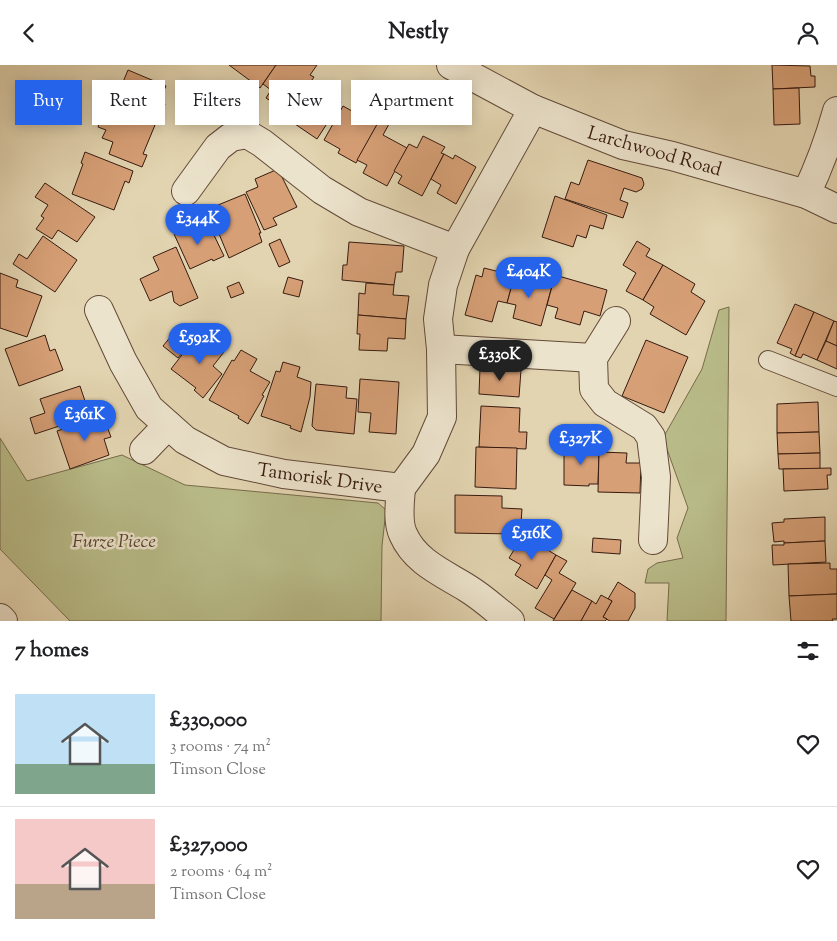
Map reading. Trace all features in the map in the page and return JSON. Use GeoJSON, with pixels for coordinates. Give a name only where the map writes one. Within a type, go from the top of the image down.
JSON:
{"type":"FeatureCollection","features":[{"type":"Feature","properties":{"kind":"street","name":"Larchwood Road"},"geometry":{"type":"LineString","coordinates":[[451,65],[533,109],[623,145],[672,156],[806,194],[837,209]]}},
{"type":"Feature","properties":{"kind":"street","name":"Tamorisk Drive"},"geometry":{"type":"LineString","coordinates":[[99,310],[149,409],[185,439],[224,461],[284,474],[401,488],[426,454],[442,417],[441,349],[438,319],[443,285],[455,249],[533,109]]}},
{"type":"Feature","properties":{"kind":"street"},"geometry":{"type":"LineString","coordinates":[[806,194],[830,139],[837,111]]}},
{"type":"Feature","properties":{"kind":"street"},"geometry":{"type":"LineString","coordinates":[[186,191],[218,147],[231,137],[247,134],[271,149],[322,190],[350,207],[455,249]]}},
{"type":"Feature","properties":{"kind":"street"},"geometry":{"type":"LineString","coordinates":[[616,321],[593,358],[594,389],[605,403],[644,427],[651,437],[656,477],[653,540]]}},
{"type":"Feature","properties":{"kind":"street"},"geometry":{"type":"LineString","coordinates":[[441,349],[593,358]]}},
{"type":"Feature","properties":{"kind":"street"},"geometry":{"type":"LineString","coordinates":[[144,450],[168,425]]}},
{"type":"Feature","properties":{"kind":"street"},"geometry":{"type":"LineString","coordinates":[[401,488],[400,513],[403,533],[418,556],[442,575],[468,588],[510,621]]}},
{"type":"Feature","properties":{"kind":"street"},"geometry":{"type":"LineString","coordinates":[[0,618],[3,621]]}},
{"type":"Feature","properties":{"kind":"lane"},"geometry":{"type":"LineString","coordinates":[[768,360],[837,387]]}},
{"type":"Feature","properties":{"kind":"green space"},"geometry":{"type":"Polygon","coordinates":[[[729,307],[726,621],[667,621],[669,583],[645,583],[648,569],[657,563],[683,558],[677,538],[688,508],[663,438],[702,369],[719,310],[729,307]]]}},
{"type":"Feature","properties":{"kind":"green space","name":"Furze Piece"},"geometry":{"type":"Polygon","coordinates":[[[0,438],[27,481],[122,455],[185,485],[378,503],[386,510],[382,546],[381,621],[70,621],[0,549],[0,438]]]}},
{"type":"Feature","properties":{"kind":"building"},"geometry":{"type":"Polygon","coordinates":[[[229,65],[276,65],[260,88],[259,80],[249,80],[229,65]]]}},
{"type":"Feature","properties":{"kind":"building"},"geometry":{"type":"Polygon","coordinates":[[[276,65],[317,65],[310,75],[314,77],[312,80],[269,80],[269,88],[263,84],[276,65]]]}},
{"type":"Feature","properties":{"kind":"building"},"geometry":{"type":"Polygon","coordinates":[[[772,65],[810,66],[811,76],[815,76],[815,87],[773,89],[772,65]]]}},
{"type":"Feature","properties":{"kind":"building"},"geometry":{"type":"Polygon","coordinates":[[[128,70],[152,80],[124,80],[128,70]]]}},
{"type":"Feature","properties":{"kind":"building"},"geometry":{"type":"Polygon","coordinates":[[[799,88],[800,124],[774,125],[773,89],[799,88]]]}},
{"type":"Feature","properties":{"kind":"building"},"geometry":{"type":"Polygon","coordinates":[[[343,106],[351,110],[351,125],[377,125],[356,163],[338,153],[340,149],[324,140],[332,125],[341,125],[341,110],[343,106]]]}},
{"type":"Feature","properties":{"kind":"building"},"geometry":{"type":"Polygon","coordinates":[[[99,125],[155,125],[143,154],[147,155],[142,167],[109,154],[113,142],[102,138],[106,130],[98,127],[99,125]]]}},
{"type":"Feature","properties":{"kind":"building"},"geometry":{"type":"Polygon","coordinates":[[[296,125],[326,125],[317,139],[296,125]]]}},
{"type":"Feature","properties":{"kind":"building"},"geometry":{"type":"Polygon","coordinates":[[[377,125],[388,125],[383,135],[407,148],[387,186],[363,173],[367,165],[357,160],[377,125]]]}},
{"type":"Feature","properties":{"kind":"building"},"geometry":{"type":"Polygon","coordinates":[[[423,136],[445,147],[441,153],[444,154],[422,196],[398,183],[402,176],[394,171],[409,144],[417,148],[423,136]]]}},
{"type":"Feature","properties":{"kind":"building"},"geometry":{"type":"Polygon","coordinates":[[[85,152],[133,171],[129,183],[125,181],[114,210],[72,194],[83,164],[81,163],[85,152]]]}},
{"type":"Feature","properties":{"kind":"building"},"geometry":{"type":"Polygon","coordinates":[[[444,154],[453,159],[455,155],[476,167],[456,204],[437,193],[441,185],[431,179],[444,154]]]}},
{"type":"Feature","properties":{"kind":"building"},"geometry":{"type":"Polygon","coordinates":[[[588,160],[642,178],[644,184],[642,189],[636,192],[624,188],[620,200],[628,203],[623,218],[565,199],[571,182],[579,185],[588,160]]]}},
{"type":"Feature","properties":{"kind":"building"},"geometry":{"type":"Polygon","coordinates":[[[278,169],[297,207],[273,218],[277,225],[264,230],[246,192],[258,187],[255,179],[278,169]]]}},
{"type":"Feature","properties":{"kind":"building"},"geometry":{"type":"Polygon","coordinates":[[[45,183],[95,217],[77,242],[58,230],[52,239],[36,229],[44,218],[41,216],[48,205],[35,197],[45,183]]]}},
{"type":"Feature","properties":{"kind":"building"},"geometry":{"type":"Polygon","coordinates":[[[245,194],[261,233],[259,233],[262,242],[229,258],[217,229],[226,225],[218,205],[245,194]]]}},
{"type":"Feature","properties":{"kind":"building"},"geometry":{"type":"Polygon","coordinates":[[[555,196],[607,215],[603,229],[590,225],[586,238],[577,235],[573,247],[542,237],[555,196]]]}},
{"type":"Feature","properties":{"kind":"building"},"geometry":{"type":"Polygon","coordinates":[[[198,223],[204,235],[212,231],[224,256],[190,269],[174,234],[198,223]]]}},
{"type":"Feature","properties":{"kind":"building"},"geometry":{"type":"Polygon","coordinates":[[[43,236],[77,260],[55,292],[13,264],[19,254],[27,259],[43,236]]]}},
{"type":"Feature","properties":{"kind":"building"},"geometry":{"type":"Polygon","coordinates":[[[280,239],[290,262],[279,267],[269,244],[280,239]]]}},
{"type":"Feature","properties":{"kind":"building"},"geometry":{"type":"Polygon","coordinates":[[[637,241],[650,249],[646,256],[663,265],[643,300],[626,291],[636,273],[623,265],[637,241]]]}},
{"type":"Feature","properties":{"kind":"building"},"geometry":{"type":"Polygon","coordinates":[[[349,242],[404,246],[402,272],[396,272],[394,285],[342,280],[343,265],[347,265],[349,242]]]}},
{"type":"Feature","properties":{"kind":"building"},"geometry":{"type":"Polygon","coordinates":[[[176,247],[198,298],[180,306],[174,302],[172,291],[150,301],[140,279],[159,270],[153,257],[176,247]]]}},
{"type":"Feature","properties":{"kind":"building"},"geometry":{"type":"Polygon","coordinates":[[[663,265],[695,284],[691,292],[705,301],[686,335],[650,314],[654,307],[643,300],[663,265]]]}},
{"type":"Feature","properties":{"kind":"building"},"geometry":{"type":"Polygon","coordinates":[[[484,268],[515,274],[507,303],[498,301],[492,322],[465,315],[476,275],[482,277],[484,268]]]}},
{"type":"Feature","properties":{"kind":"building"},"geometry":{"type":"Polygon","coordinates":[[[0,273],[18,280],[16,287],[42,296],[27,337],[0,328],[0,273]]]}},
{"type":"Feature","properties":{"kind":"building"},"geometry":{"type":"Polygon","coordinates":[[[515,274],[552,286],[541,326],[513,318],[516,305],[507,303],[515,274]]]}},
{"type":"Feature","properties":{"kind":"building"},"geometry":{"type":"Polygon","coordinates":[[[555,275],[607,290],[600,316],[584,311],[580,325],[555,318],[558,308],[547,305],[555,275]]]}},
{"type":"Feature","properties":{"kind":"building"},"geometry":{"type":"Polygon","coordinates":[[[288,277],[303,281],[299,297],[283,293],[288,277]]]}},
{"type":"Feature","properties":{"kind":"building"},"geometry":{"type":"Polygon","coordinates":[[[239,282],[244,293],[231,298],[227,287],[239,282]]]}},
{"type":"Feature","properties":{"kind":"building"},"geometry":{"type":"Polygon","coordinates":[[[366,283],[394,285],[393,295],[409,296],[406,319],[358,315],[359,293],[365,294],[366,283]]]}},
{"type":"Feature","properties":{"kind":"building"},"geometry":{"type":"Polygon","coordinates":[[[795,304],[814,312],[795,356],[790,353],[792,349],[777,343],[795,304]]]}},
{"type":"Feature","properties":{"kind":"building"},"geometry":{"type":"Polygon","coordinates":[[[814,312],[834,321],[817,360],[803,354],[801,358],[795,356],[814,312]]]}},
{"type":"Feature","properties":{"kind":"building"},"geometry":{"type":"Polygon","coordinates":[[[358,315],[406,319],[405,339],[388,338],[387,351],[359,350],[360,334],[357,334],[358,315]]]}},
{"type":"Feature","properties":{"kind":"building"},"geometry":{"type":"Polygon","coordinates":[[[834,321],[837,322],[837,346],[826,341],[834,321]]]}},
{"type":"Feature","properties":{"kind":"building"},"geometry":{"type":"Polygon","coordinates":[[[181,324],[196,335],[178,358],[163,346],[181,324]]]}},
{"type":"Feature","properties":{"kind":"building"},"geometry":{"type":"Polygon","coordinates":[[[199,333],[224,352],[213,366],[222,374],[203,398],[194,390],[196,388],[171,369],[199,333]]]}},
{"type":"Feature","properties":{"kind":"building"},"geometry":{"type":"Polygon","coordinates":[[[45,335],[50,351],[55,349],[63,370],[19,386],[5,349],[45,335]]]}},
{"type":"Feature","properties":{"kind":"building"},"geometry":{"type":"Polygon","coordinates":[[[646,340],[688,357],[664,413],[622,396],[646,340]]]}},
{"type":"Feature","properties":{"kind":"building"},"geometry":{"type":"Polygon","coordinates":[[[826,341],[837,346],[837,369],[817,360],[826,341]]]}},
{"type":"Feature","properties":{"kind":"building"},"geometry":{"type":"Polygon","coordinates":[[[241,350],[257,359],[250,371],[270,382],[248,424],[238,418],[239,416],[209,400],[232,360],[234,361],[241,350]]]}},
{"type":"Feature","properties":{"kind":"building"},"geometry":{"type":"Polygon","coordinates":[[[283,362],[300,367],[297,377],[311,382],[310,397],[301,432],[290,428],[291,426],[261,416],[276,371],[280,372],[283,362]]]}},
{"type":"Feature","properties":{"kind":"building"},"geometry":{"type":"Polygon","coordinates":[[[480,368],[521,370],[519,397],[479,394],[480,368]]]}},
{"type":"Feature","properties":{"kind":"building"},"geometry":{"type":"Polygon","coordinates":[[[360,379],[399,382],[396,434],[369,432],[371,413],[358,412],[360,379]]]}},
{"type":"Feature","properties":{"kind":"building"},"geometry":{"type":"Polygon","coordinates":[[[316,384],[347,387],[346,398],[357,399],[354,434],[316,430],[312,426],[316,384]]]}},
{"type":"Feature","properties":{"kind":"building"},"geometry":{"type":"Polygon","coordinates":[[[80,386],[90,416],[35,434],[30,418],[45,413],[40,399],[80,386]]]}},
{"type":"Feature","properties":{"kind":"building"},"geometry":{"type":"Polygon","coordinates":[[[818,402],[819,432],[777,433],[777,404],[818,402]]]}},
{"type":"Feature","properties":{"kind":"building"},"geometry":{"type":"Polygon","coordinates":[[[481,406],[520,408],[519,432],[527,432],[526,449],[479,447],[481,406]]]}},
{"type":"Feature","properties":{"kind":"building"},"geometry":{"type":"Polygon","coordinates":[[[103,416],[111,437],[104,439],[109,455],[70,469],[57,431],[103,416]]]}},
{"type":"Feature","properties":{"kind":"building"},"geometry":{"type":"Polygon","coordinates":[[[819,432],[820,453],[778,454],[777,433],[819,432]]]}},
{"type":"Feature","properties":{"kind":"building"},"geometry":{"type":"Polygon","coordinates":[[[564,446],[590,446],[590,452],[599,452],[598,484],[589,484],[589,486],[564,485],[564,446]]]}},
{"type":"Feature","properties":{"kind":"building"},"geometry":{"type":"Polygon","coordinates":[[[476,447],[517,448],[516,489],[475,487],[476,447]]]}},
{"type":"Feature","properties":{"kind":"building"},"geometry":{"type":"Polygon","coordinates":[[[599,452],[627,453],[626,463],[641,463],[640,493],[598,492],[599,452]]]}},
{"type":"Feature","properties":{"kind":"building"},"geometry":{"type":"Polygon","coordinates":[[[820,453],[820,469],[779,469],[778,454],[820,453]]]}},
{"type":"Feature","properties":{"kind":"building"},"geometry":{"type":"Polygon","coordinates":[[[831,468],[831,475],[827,475],[828,489],[784,491],[783,469],[831,468]]]}},
{"type":"Feature","properties":{"kind":"building"},"geometry":{"type":"Polygon","coordinates":[[[455,495],[502,496],[502,508],[522,509],[521,523],[514,522],[514,534],[455,533],[455,495]]]}},
{"type":"Feature","properties":{"kind":"building"},"geometry":{"type":"Polygon","coordinates":[[[825,517],[825,541],[774,542],[772,523],[784,522],[784,519],[825,517]]]}},
{"type":"Feature","properties":{"kind":"building"},"geometry":{"type":"Polygon","coordinates":[[[523,535],[556,555],[537,589],[515,575],[521,565],[509,558],[523,535]]]}},
{"type":"Feature","properties":{"kind":"building"},"geometry":{"type":"Polygon","coordinates":[[[593,538],[621,540],[620,554],[592,552],[593,538]]]}},
{"type":"Feature","properties":{"kind":"building"},"geometry":{"type":"Polygon","coordinates":[[[825,541],[826,562],[773,565],[772,545],[825,541]]]}},
{"type":"Feature","properties":{"kind":"building"},"geometry":{"type":"Polygon","coordinates":[[[556,555],[567,561],[559,573],[576,583],[554,619],[535,608],[552,580],[545,575],[556,555]]]}},
{"type":"Feature","properties":{"kind":"building"},"geometry":{"type":"Polygon","coordinates":[[[830,563],[830,569],[837,569],[837,594],[789,596],[788,564],[830,563]]]}},
{"type":"Feature","properties":{"kind":"building"},"geometry":{"type":"Polygon","coordinates":[[[618,582],[635,593],[635,608],[628,621],[610,621],[603,617],[612,601],[608,599],[618,582]]]}},
{"type":"Feature","properties":{"kind":"building"},"geometry":{"type":"Polygon","coordinates":[[[572,590],[592,601],[581,621],[553,621],[572,590]]]}},
{"type":"Feature","properties":{"kind":"building"},"geometry":{"type":"Polygon","coordinates":[[[837,594],[837,619],[832,619],[833,621],[791,621],[789,596],[837,594]]]}},
{"type":"Feature","properties":{"kind":"building"},"geometry":{"type":"Polygon","coordinates":[[[601,595],[612,601],[603,617],[607,619],[605,621],[581,621],[592,601],[596,604],[601,595]]]}}]}
